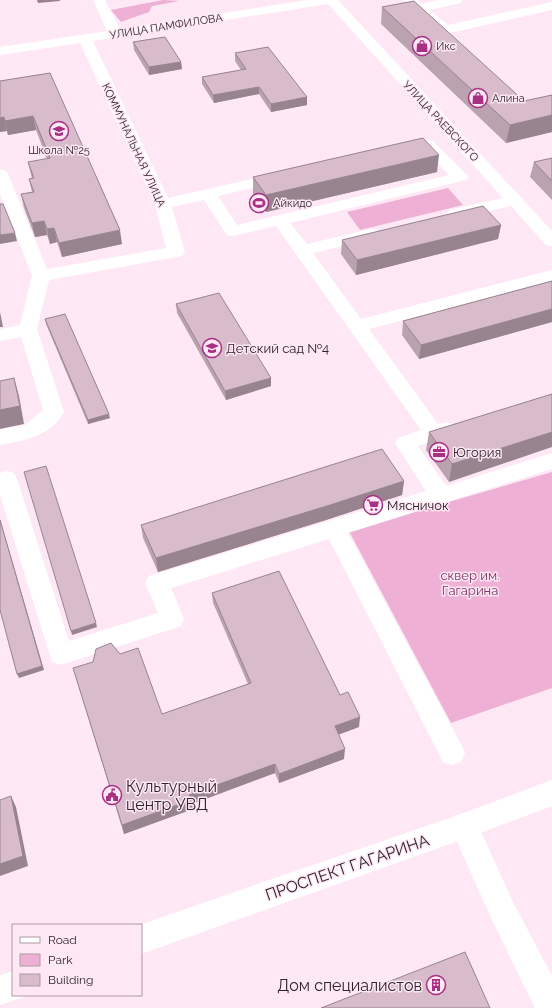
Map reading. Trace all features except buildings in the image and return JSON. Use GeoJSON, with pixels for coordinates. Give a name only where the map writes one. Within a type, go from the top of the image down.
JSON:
{"type":"FeatureCollection","features":[{"type":"Feature","properties":{"kind":"street","name":"УЛИЦА ПАМФИЛОВА"},"geometry":{"type":"LineString","coordinates":[[0,51],[331,0]]}},
{"type":"Feature","properties":{"kind":"street","name":"УЛИЦА РАЕВСКОГО"},"geometry":{"type":"LineString","coordinates":[[331,0],[514,200],[550,236]]}},
{"type":"Feature","properties":{"kind":"street"},"geometry":{"type":"LineString","coordinates":[[414,4],[456,0]]}},
{"type":"Feature","properties":{"kind":"street"},"geometry":{"type":"LineString","coordinates":[[103,1],[115,33]]}},
{"type":"Feature","properties":{"kind":"street"},"geometry":{"type":"LineString","coordinates":[[414,4],[444,30],[552,6]]}},
{"type":"Feature","properties":{"kind":"street","name":"КОММУНАЛЬНАЯ УЛИЦА"},"geometry":{"type":"LineString","coordinates":[[41,276],[176,252],[163,204],[85,38]]}},
{"type":"Feature","properties":{"kind":"street"},"geometry":{"type":"LineString","coordinates":[[208,193],[233,231],[460,177],[428,144],[383,154]]}},
{"type":"Feature","properties":{"kind":"street"},"geometry":{"type":"LineString","coordinates":[[435,151],[463,144]]}},
{"type":"Feature","properties":{"kind":"street"},"geometry":{"type":"LineString","coordinates":[[163,204],[299,173]]}},
{"type":"Feature","properties":{"kind":"street"},"geometry":{"type":"LineString","coordinates":[[0,174],[41,276],[28,329],[54,412],[31,431],[0,437]]}},
{"type":"Feature","properties":{"kind":"street"},"geometry":{"type":"LineString","coordinates":[[437,218],[514,200]]}},
{"type":"Feature","properties":{"kind":"street"},"geometry":{"type":"LineString","coordinates":[[280,220],[434,433]]}},
{"type":"Feature","properties":{"kind":"street"},"geometry":{"type":"LineString","coordinates":[[301,251],[384,231]]}},
{"type":"Feature","properties":{"kind":"street"},"geometry":{"type":"LineString","coordinates":[[356,326],[552,276]]}},
{"type":"Feature","properties":{"kind":"street"},"geometry":{"type":"LineString","coordinates":[[0,335],[28,329]]}},
{"type":"Feature","properties":{"kind":"street"},"geometry":{"type":"LineString","coordinates":[[442,496],[405,443],[463,423]]}},
{"type":"Feature","properties":{"kind":"street"},"geometry":{"type":"LineString","coordinates":[[6,479],[61,654],[172,619],[157,583],[334,527],[442,496],[552,461]]}},
{"type":"Feature","properties":{"kind":"street"},"geometry":{"type":"LineString","coordinates":[[334,527],[452,753]]}},
{"type":"Feature","properties":{"kind":"street","name":"ПРОСПЕКТ ГАГАРИНА"},"geometry":{"type":"LineString","coordinates":[[142,940],[552,794]]}},
{"type":"Feature","properties":{"kind":"street"},"geometry":{"type":"LineString","coordinates":[[464,826],[502,910],[552,1008]]}},
{"type":"Feature","properties":{"kind":"street"},"geometry":{"type":"LineString","coordinates":[[0,990],[12,986]]}},
{"type":"Feature","properties":{"kind":"green space"},"geometry":{"type":"Polygon","coordinates":[[[163,0],[180,1],[152,6],[149,12],[121,22],[111,10],[163,0]]]}},
{"type":"Feature","properties":{"kind":"green space"},"geometry":{"type":"Polygon","coordinates":[[[448,188],[463,205],[360,230],[347,212],[448,188]]]}},
{"type":"Feature","properties":{"kind":"green space","name":"сквер им. Гагарина"},"geometry":{"type":"Polygon","coordinates":[[[552,472],[552,688],[451,723],[349,531],[552,472]]]}},
{"type":"Feature","properties":{"kind":"place","name":"Икс"},"geometry":{"type":"Point","coordinates":[422,46]}},
{"type":"Feature","properties":{"kind":"place","name":"Алина"},"geometry":{"type":"Point","coordinates":[478,98]}},
{"type":"Feature","properties":{"kind":"place","name":"Школа №25"},"geometry":{"type":"Point","coordinates":[59,131]}},
{"type":"Feature","properties":{"kind":"place","name":"Айкидо"},"geometry":{"type":"Point","coordinates":[259,203]}},
{"type":"Feature","properties":{"kind":"place","name":"Детский сад №4"},"geometry":{"type":"Point","coordinates":[212,348]}},
{"type":"Feature","properties":{"kind":"place","name":"Югория"},"geometry":{"type":"Point","coordinates":[439,452]}},
{"type":"Feature","properties":{"kind":"place","name":"Мясничок"},"geometry":{"type":"Point","coordinates":[373,505]}},
{"type":"Feature","properties":{"kind":"place","name":"Культурный центр УВД"},"geometry":{"type":"Point","coordinates":[112,795]}},
{"type":"Feature","properties":{"kind":"place","name":"Дом специалистов"},"geometry":{"type":"Point","coordinates":[436,985]}}]}
